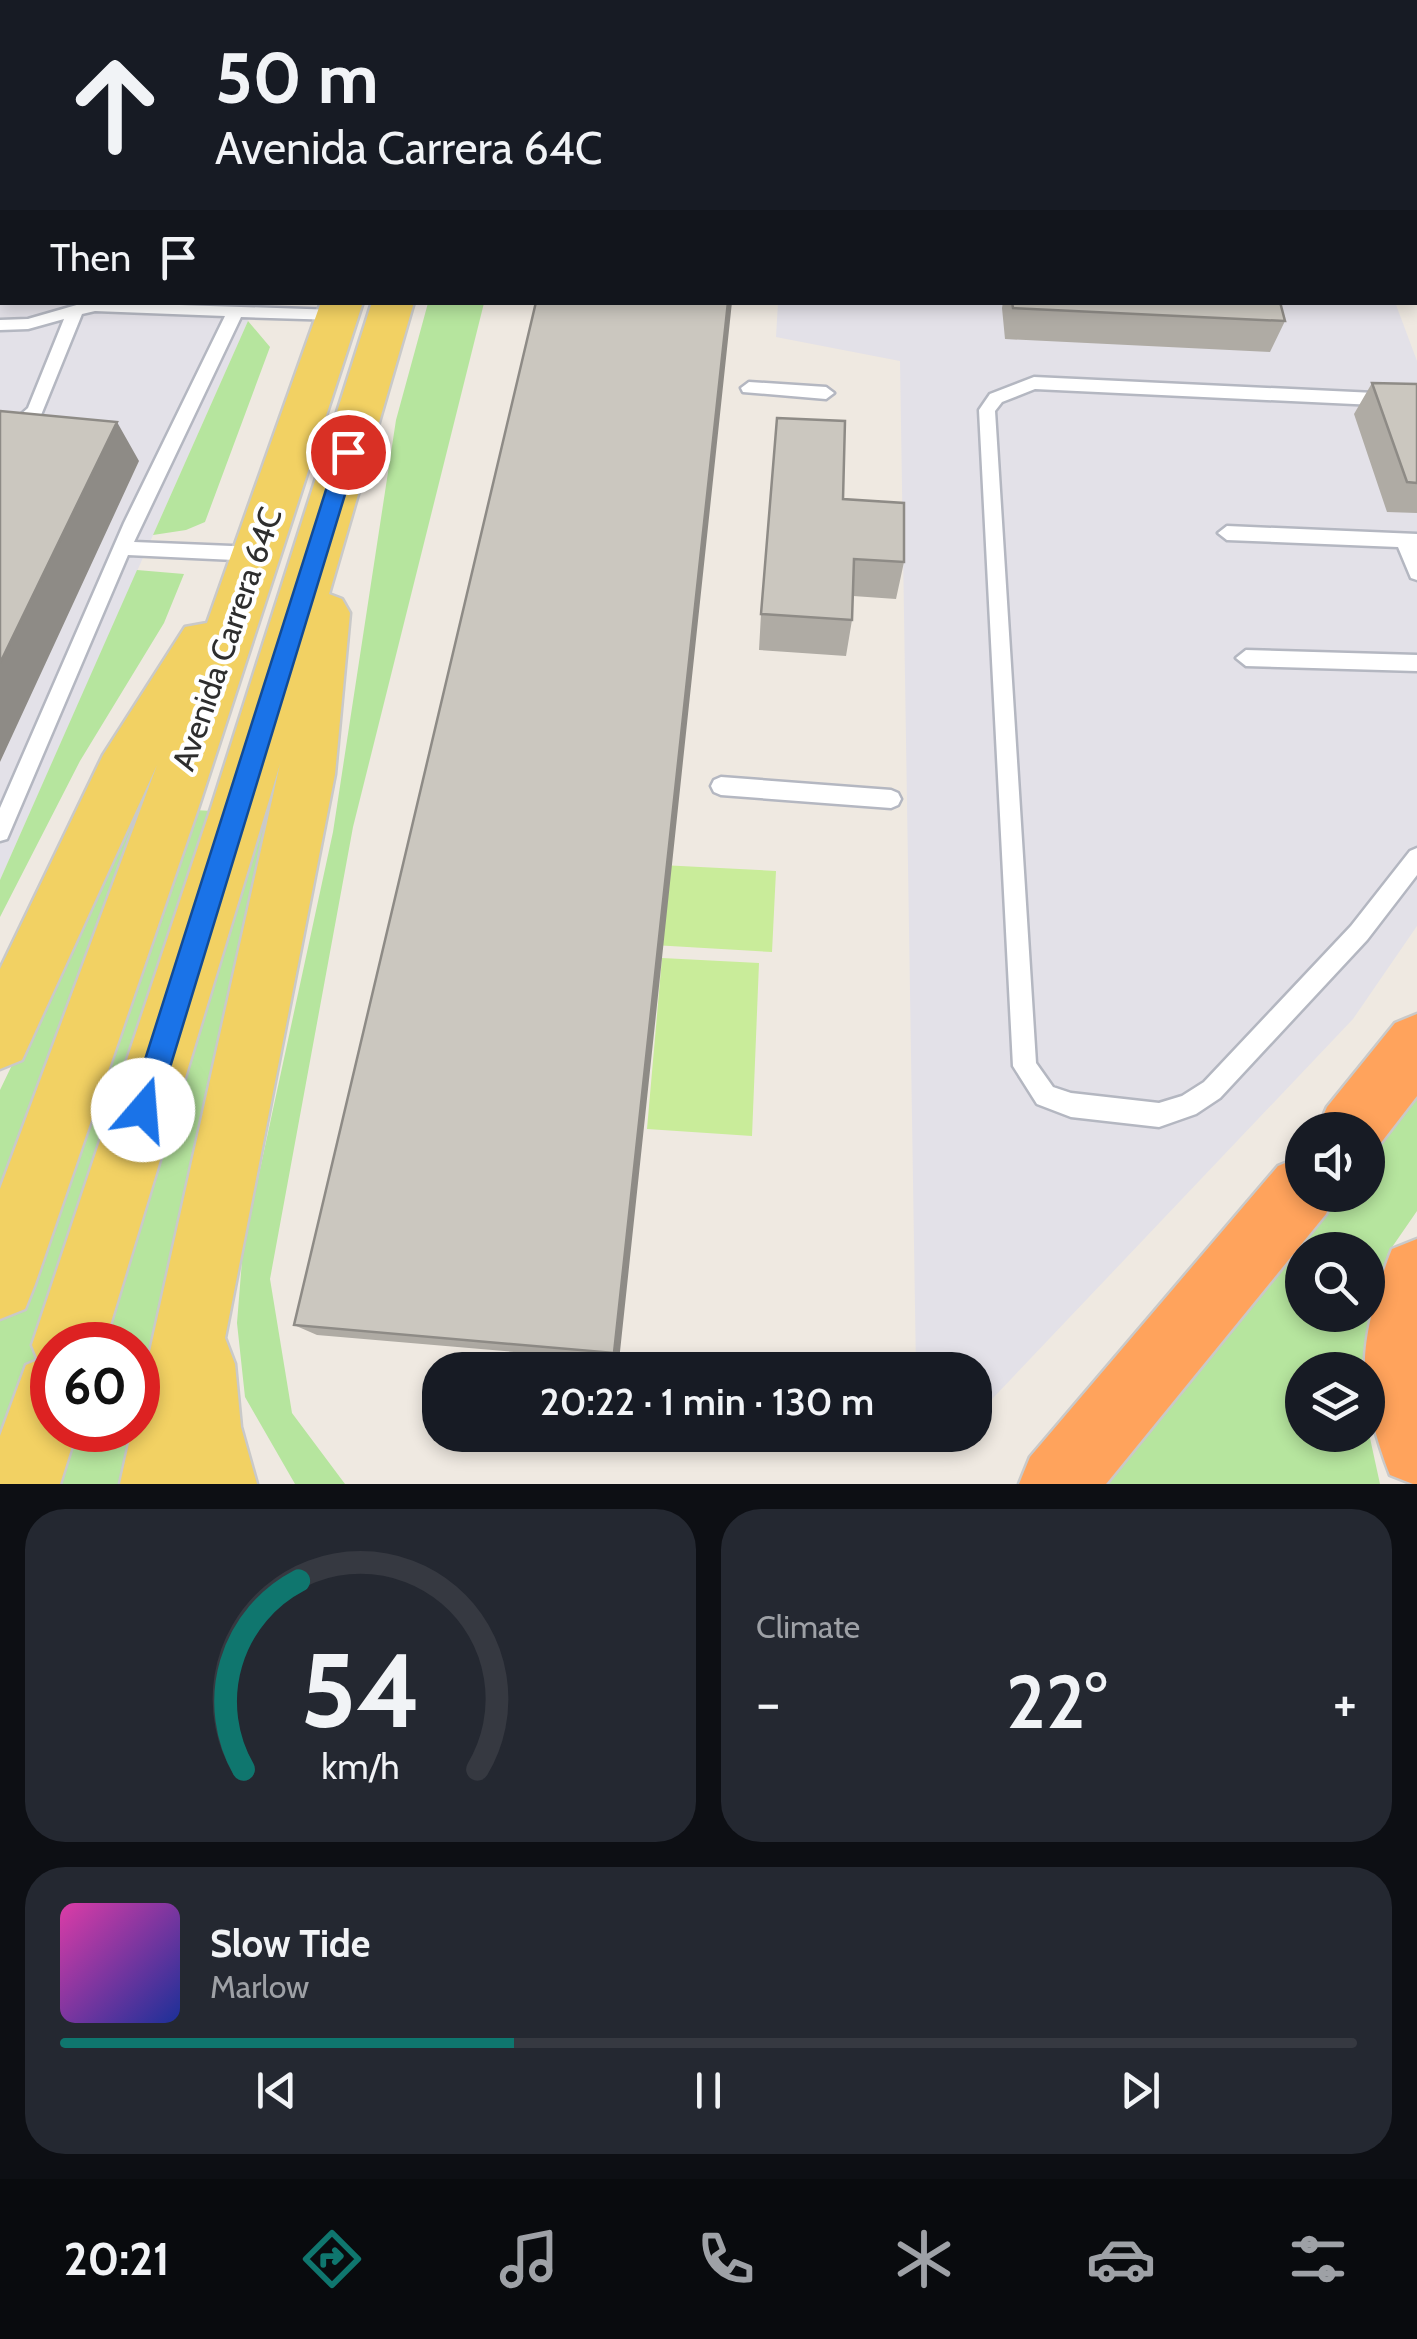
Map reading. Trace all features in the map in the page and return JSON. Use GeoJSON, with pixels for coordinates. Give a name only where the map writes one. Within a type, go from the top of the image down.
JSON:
{"type":"FeatureCollection","features":[{"type":"Feature","properties":{"kind":"highway"},"geometry":{"type":"LineString","coordinates":[[1364,1112],[1417,1045]]}},
{"type":"Feature","properties":{"kind":"highway"},"geometry":{"type":"LineString","coordinates":[[1057,1484],[1285,1210]]}},
{"type":"Feature","properties":{"kind":"highway"},"geometry":{"type":"LineString","coordinates":[[1417,1274],[1401,1362],[1417,1448]]}},
{"type":"Feature","properties":{"kind":"main road","name":"Avenida Carrera 64C"},"geometry":{"type":"LineString","coordinates":[[75,1322],[240,808],[393,305]]}},
{"type":"Feature","properties":{"kind":"main road","name":"Avenida Carrera 64C"},"geometry":{"type":"LineString","coordinates":[[0,1284],[170,806],[340,309]]}},
{"type":"Feature","properties":{"kind":"main road"},"geometry":{"type":"LineString","coordinates":[[172,1479],[204,1427],[197,1293],[307,774],[336,490]]}},
{"type":"Feature","properties":{"kind":"main road"},"geometry":{"type":"LineString","coordinates":[[0,1038],[123,772],[256,554]]}},
{"type":"Feature","properties":{"kind":"main road"},"geometry":{"type":"LineString","coordinates":[[22,1484],[32,1452]]}},
{"type":"Feature","properties":{"kind":"lane"},"geometry":{"type":"LineString","coordinates":[[0,325],[30,327],[95,306],[234,312],[340,309]]}},
{"type":"Feature","properties":{"kind":"lane"},"geometry":{"type":"LineString","coordinates":[[0,425],[23,422],[35,410],[76,309]]}},
{"type":"Feature","properties":{"kind":"lane"},"geometry":{"type":"LineString","coordinates":[[0,832],[122,548],[234,312]]}},
{"type":"Feature","properties":{"kind":"lane"},"geometry":{"type":"LineString","coordinates":[[1417,401],[1034,383],[996,398],[987,410],[1025,1066],[1045,1096],[1071,1105],[1159,1115],[1188,1106],[1212,1090],[1359,933],[1417,858]]}},
{"type":"Feature","properties":{"kind":"lane"},"geometry":{"type":"LineString","coordinates":[[749,388],[826,393]]}},
{"type":"Feature","properties":{"kind":"lane"},"geometry":{"type":"LineString","coordinates":[[1227,533],[1411,541],[1417,573]]}},
{"type":"Feature","properties":{"kind":"lane"},"geometry":{"type":"LineString","coordinates":[[122,548],[256,554]]}},
{"type":"Feature","properties":{"kind":"lane"},"geometry":{"type":"LineString","coordinates":[[1246,658],[1417,664]]}},
{"type":"Feature","properties":{"kind":"lane"},"geometry":{"type":"LineString","coordinates":[[721,786],[891,799]]}},
{"type":"Feature","properties":{"kind":"shaded area"},"geometry":{"type":"Polygon","coordinates":[[[0,305],[255,305],[0,880],[0,305]]]}},
{"type":"Feature","properties":{"kind":"shaded area"},"geometry":{"type":"Polygon","coordinates":[[[778,305],[1396,305],[1417,361],[1417,926],[1353,1019],[992,1399],[992,1352],[916,1352],[900,361],[776,337],[778,305]]]}},
{"type":"Feature","properties":{"kind":"green space"},"geometry":{"type":"Polygon","coordinates":[[[427,305],[484,305],[353,827],[270,1279],[292,1413],[345,1484],[295,1484],[245,1397],[237,1323],[243,1248],[333,832],[396,420],[427,305]]]}},
{"type":"Feature","properties":{"kind":"green space"},"geometry":{"type":"Polygon","coordinates":[[[248,321],[270,347],[205,522],[186,530],[153,535],[248,321]]]}},
{"type":"Feature","properties":{"kind":"green space"},"geometry":{"type":"Polygon","coordinates":[[[137,570],[184,574],[164,623],[80,761],[0,917],[0,880],[137,570]]]}},
{"type":"Feature","properties":{"kind":"green space"},"geometry":{"type":"Polygon","coordinates":[[[136,807],[272,814],[160,1368],[160,1322],[30,1322],[30,1452],[140,1452],[123,1484],[0,1484],[0,1090],[136,807]]]}},
{"type":"Feature","properties":{"kind":"green space"},"geometry":{"type":"Polygon","coordinates":[[[661,865],[776,871],[772,952],[653,945],[661,865]]]}},
{"type":"Feature","properties":{"kind":"green space"},"geometry":{"type":"Polygon","coordinates":[[[662,958],[759,963],[752,1136],[647,1129],[662,958]]]}},
{"type":"Feature","properties":{"kind":"green space"},"geometry":{"type":"Polygon","coordinates":[[[1417,1068],[1417,1211],[1388,1253],[1385,1266],[1385,1232],[1288,1232],[1304,1212],[1385,1212],[1383,1112],[1417,1068]]]}},
{"type":"Feature","properties":{"kind":"green space"},"geometry":{"type":"Polygon","coordinates":[[[1285,1236],[1285,1332],[1369,1332],[1364,1352],[1285,1352],[1285,1452],[1373,1452],[1380,1484],[1094,1484],[1285,1236]]]}},
{"type":"Feature","properties":{"kind":"building"},"geometry":{"type":"Polygon","coordinates":[[[535,305],[728,305],[614,1352],[294,1325],[535,305]]]}},
{"type":"Feature","properties":{"kind":"building"},"geometry":{"type":"Polygon","coordinates":[[[1012,305],[1281,305],[1285,321],[1012,305]]]}},
{"type":"Feature","properties":{"kind":"building"},"geometry":{"type":"Polygon","coordinates":[[[1372,383],[1417,384],[1417,483],[1407,482],[1372,383]]]}},
{"type":"Feature","properties":{"kind":"building"},"geometry":{"type":"Polygon","coordinates":[[[0,411],[117,422],[0,663],[0,411]]]}},
{"type":"Feature","properties":{"kind":"building"},"geometry":{"type":"Polygon","coordinates":[[[777,418],[845,421],[843,499],[904,503],[904,562],[854,559],[852,620],[761,614],[777,418]]]}},
{"type":"Feature","properties":{"kind":"route"},"geometry":{"type":"LineString","coordinates":[[143,1110],[348,452]]}}]}
